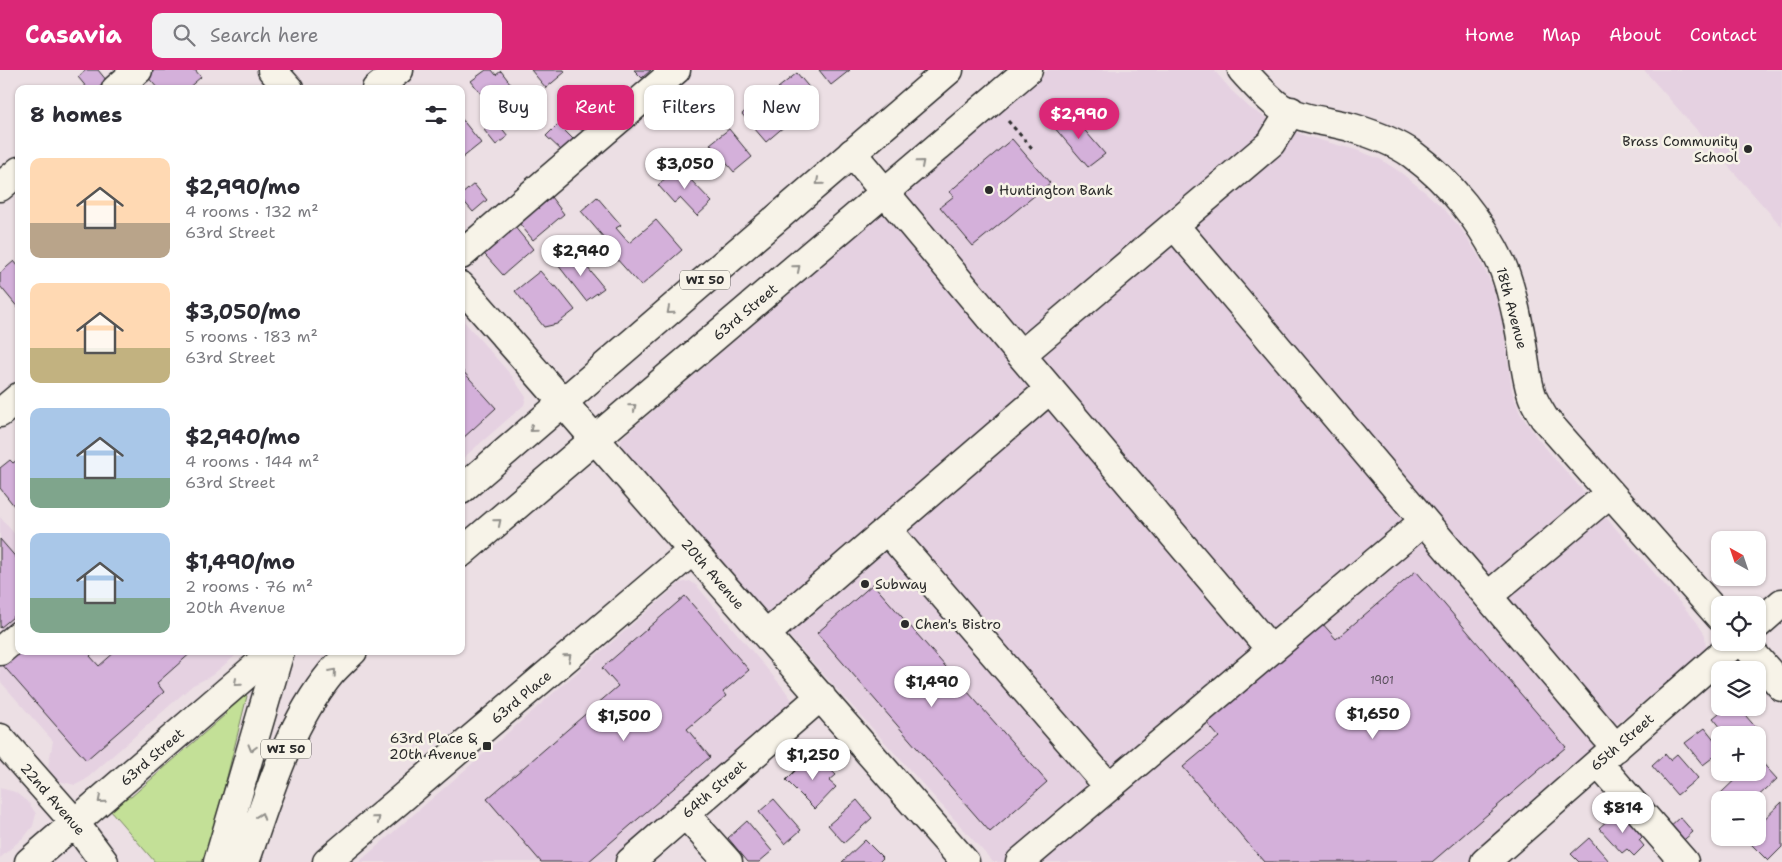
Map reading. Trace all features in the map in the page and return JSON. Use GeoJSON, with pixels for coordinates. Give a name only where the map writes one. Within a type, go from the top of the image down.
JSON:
{"type":"FeatureCollection","features":[{"type":"Feature","properties":{"kind":"street"},"geometry":{"type":"LineString","coordinates":[[121,85],[138,70]]}},
{"type":"Feature","properties":{"kind":"street"},"geometry":{"type":"LineString","coordinates":[[272,70],[286,85]]}},
{"type":"Feature","properties":{"kind":"street"},"geometry":{"type":"LineString","coordinates":[[381,85],[399,70]]}},
{"type":"Feature","properties":{"kind":"street"},"geometry":{"type":"LineString","coordinates":[[465,252],[676,70]]}},
{"type":"Feature","properties":{"kind":"street","name":"WI 50"},"geometry":{"type":"LineString","coordinates":[[465,487],[949,70]]}},
{"type":"Feature","properties":{"kind":"street","name":"63rd Street"},"geometry":{"type":"LineString","coordinates":[[465,550],[1028,70]]}},
{"type":"Feature","properties":{"kind":"street","name":"18th Avenue"},"geometry":{"type":"LineString","coordinates":[[1242,70],[1261,91],[1281,108],[1305,117],[1353,128],[1384,139],[1411,153],[1439,177],[1464,204],[1483,232],[1502,266],[1514,306],[1532,397],[1544,418],[1711,606]]}},
{"type":"Feature","properties":{"kind":"street"},"geometry":{"type":"LineString","coordinates":[[1021,355],[1271,144],[1291,111]]}},
{"type":"Feature","properties":{"kind":"street"},"geometry":{"type":"LineString","coordinates":[[852,153],[1272,650]]}},
{"type":"Feature","properties":{"kind":"street"},"geometry":{"type":"LineString","coordinates":[[0,187],[15,174]]}},
{"type":"Feature","properties":{"kind":"street"},"geometry":{"type":"LineString","coordinates":[[1174,225],[1488,596],[1684,862]]}},
{"type":"Feature","properties":{"kind":"street","name":"20th Avenue"},"geometry":{"type":"LineString","coordinates":[[465,291],[965,862]]}},
{"type":"Feature","properties":{"kind":"street"},"geometry":{"type":"LineString","coordinates":[[766,634],[1050,389]]}},
{"type":"Feature","properties":{"kind":"street"},"geometry":{"type":"LineString","coordinates":[[0,413],[15,400]]}},
{"type":"Feature","properties":{"kind":"street"},"geometry":{"type":"LineString","coordinates":[[1488,596],[1610,493]]}},
{"type":"Feature","properties":{"kind":"street"},"geometry":{"type":"LineString","coordinates":[[1020,862],[1424,521]]}},
{"type":"Feature","properties":{"kind":"street"},"geometry":{"type":"LineString","coordinates":[[887,530],[1109,787]]}},
{"type":"Feature","properties":{"kind":"street","name":"63rd Place"},"geometry":{"type":"LineString","coordinates":[[343,857],[692,551]]}},
{"type":"Feature","properties":{"kind":"street"},"geometry":{"type":"LineString","coordinates":[[1766,617],[1782,603]]}},
{"type":"Feature","properties":{"kind":"street"},"geometry":{"type":"LineString","coordinates":[[0,651],[15,638]]}},
{"type":"Feature","properties":{"kind":"street","name":"65th Street"},"geometry":{"type":"LineString","coordinates":[[1486,862],[1726,651]]}},
{"type":"Feature","properties":{"kind":"street"},"geometry":{"type":"LineString","coordinates":[[1751,651],[1782,687]]}},
{"type":"Feature","properties":{"kind":"street","name":"63rd Street"},"geometry":{"type":"LineString","coordinates":[[29,862],[269,655]]}},
{"type":"Feature","properties":{"kind":"street","name":"WI 50"},"geometry":{"type":"LineString","coordinates":[[218,862],[279,655]]}},
{"type":"Feature","properties":{"kind":"street","name":"WI 50"},"geometry":{"type":"LineString","coordinates":[[245,862],[282,758],[301,717],[332,672],[349,655]]}},
{"type":"Feature","properties":{"kind":"street","name":"64th Street"},"geometry":{"type":"LineString","coordinates":[[630,862],[821,696]]}},
{"type":"Feature","properties":{"kind":"street","name":"22nd Avenue"},"geometry":{"type":"LineString","coordinates":[[0,738],[75,823],[104,862]]}},
{"type":"Feature","properties":{"kind":"street"},"geometry":{"type":"LineString","coordinates":[[686,814],[728,862]]}},
{"type":"Feature","properties":{"kind":"path"},"geometry":{"type":"LineString","coordinates":[[1006,118],[1032,148]]}},
{"type":"Feature","properties":{"kind":"shaded area"},"geometry":{"type":"Polygon","coordinates":[[[1048,70],[1214,70],[1250,108],[1273,122],[1305,136],[1356,150],[1380,159],[1425,192],[1444,209],[1462,230],[1478,255],[1491,283],[1502,318],[1512,391],[1520,413],[1537,438],[1696,621],[1705,635],[1706,648],[1699,656],[1610,729],[1621,743],[1485,862],[993,862],[620,447],[622,438],[632,429],[1048,70]]]}},
{"type":"Feature","properties":{"kind":"shaded area","name":"Brass Community School"},"geometry":{"type":"Polygon","coordinates":[[[1644,70],[1782,70],[1782,227],[1644,70]]]}},
{"type":"Feature","properties":{"kind":"shaded area"},"geometry":{"type":"Polygon","coordinates":[[[465,323],[511,375],[526,397],[524,405],[465,457],[465,323]]]}},
{"type":"Feature","properties":{"kind":"shaded area"},"geometry":{"type":"Polygon","coordinates":[[[0,517],[15,534],[15,655],[236,655],[211,676],[193,685],[85,780],[75,785],[59,781],[51,772],[48,767],[53,741],[0,681],[0,517]]]}},
{"type":"Feature","properties":{"kind":"shaded area"},"geometry":{"type":"Polygon","coordinates":[[[690,581],[697,586],[784,689],[792,700],[792,708],[611,862],[359,862],[680,583],[690,581]]]}},
{"type":"Feature","properties":{"kind":"shaded area"},"geometry":{"type":"Polygon","coordinates":[[[0,788],[15,792],[29,803],[36,814],[33,826],[26,835],[0,858],[0,788]]]}},
{"type":"Feature","properties":{"kind":"green space"},"geometry":{"type":"Polygon","coordinates":[[[241,691],[247,696],[206,862],[155,862],[110,810],[124,796],[131,797],[226,714],[225,705],[241,691]]]}},
{"type":"Feature","properties":{"kind":"building"},"geometry":{"type":"Polygon","coordinates":[[[86,70],[98,70],[107,81],[102,85],[85,85],[78,77],[86,70]]]}},
{"type":"Feature","properties":{"kind":"building"},"geometry":{"type":"Polygon","coordinates":[[[154,70],[195,70],[201,77],[192,85],[155,85],[147,76],[154,70]]]}},
{"type":"Feature","properties":{"kind":"building"},"geometry":{"type":"Polygon","coordinates":[[[486,70],[492,70],[496,75],[501,71],[512,85],[480,85],[480,93],[471,81],[486,70]]]}},
{"type":"Feature","properties":{"kind":"building"},"geometry":{"type":"Polygon","coordinates":[[[531,70],[564,70],[565,72],[547,87],[547,85],[544,85],[531,70]]]}},
{"type":"Feature","properties":{"kind":"building"},"geometry":{"type":"Polygon","coordinates":[[[634,70],[651,70],[642,78],[634,70]]]}},
{"type":"Feature","properties":{"kind":"building"},"geometry":{"type":"Polygon","coordinates":[[[819,70],[850,70],[831,85],[819,70]]]}},
{"type":"Feature","properties":{"kind":"building"},"geometry":{"type":"Polygon","coordinates":[[[797,73],[807,85],[782,85],[797,73]]]}},
{"type":"Feature","properties":{"kind":"building"},"geometry":{"type":"Polygon","coordinates":[[[1056,100],[1062,108],[1049,119],[1043,111],[1056,100]]]}},
{"type":"Feature","properties":{"kind":"building"},"geometry":{"type":"Polygon","coordinates":[[[1069,112],[1105,154],[1088,167],[1053,126],[1069,112]]]}},
{"type":"Feature","properties":{"kind":"building"},"geometry":{"type":"Polygon","coordinates":[[[465,123],[481,143],[465,156],[465,123]]]}},
{"type":"Feature","properties":{"kind":"building"},"geometry":{"type":"Polygon","coordinates":[[[557,125],[557,130],[564,130],[574,140],[562,151],[546,136],[557,125]]]}},
{"type":"Feature","properties":{"kind":"building"},"geometry":{"type":"Polygon","coordinates":[[[484,130],[503,130],[508,136],[496,145],[484,130]]]}},
{"type":"Feature","properties":{"kind":"building"},"geometry":{"type":"Polygon","coordinates":[[[730,130],[752,157],[734,172],[710,144],[730,130]]]}},
{"type":"Feature","properties":{"kind":"building"},"geometry":{"type":"Polygon","coordinates":[[[756,130],[780,130],[766,142],[756,130]]]}},
{"type":"Feature","properties":{"kind":"building"},"geometry":{"type":"Polygon","coordinates":[[[1012,139],[1050,183],[973,246],[940,207],[954,196],[949,192],[1012,139]]]}},
{"type":"Feature","properties":{"kind":"building"},"geometry":{"type":"Polygon","coordinates":[[[682,163],[692,173],[688,177],[712,202],[697,216],[680,198],[674,203],[658,185],[682,163]]]}},
{"type":"Feature","properties":{"kind":"building"},"geometry":{"type":"Polygon","coordinates":[[[474,184],[487,200],[473,212],[465,203],[465,192],[474,184]]]}},
{"type":"Feature","properties":{"kind":"building"},"geometry":{"type":"Polygon","coordinates":[[[551,197],[564,214],[533,240],[519,223],[551,197]]]}},
{"type":"Feature","properties":{"kind":"building"},"geometry":{"type":"Polygon","coordinates":[[[597,197],[621,225],[616,228],[629,243],[656,220],[682,250],[641,286],[615,257],[618,254],[581,211],[597,197]]]}},
{"type":"Feature","properties":{"kind":"building"},"geometry":{"type":"Polygon","coordinates":[[[509,220],[533,249],[503,275],[478,247],[509,220]]]}},
{"type":"Feature","properties":{"kind":"building"},"geometry":{"type":"Polygon","coordinates":[[[575,252],[604,288],[586,301],[558,265],[575,252]]]}},
{"type":"Feature","properties":{"kind":"building"},"geometry":{"type":"Polygon","coordinates":[[[14,261],[15,262],[15,304],[0,286],[0,273],[14,261]]]}},
{"type":"Feature","properties":{"kind":"building"},"geometry":{"type":"Polygon","coordinates":[[[540,271],[554,287],[556,286],[575,310],[557,324],[544,327],[515,291],[540,271]]]}},
{"type":"Feature","properties":{"kind":"building"},"geometry":{"type":"Polygon","coordinates":[[[465,373],[496,408],[465,436],[465,373]]]}},
{"type":"Feature","properties":{"kind":"building"},"geometry":{"type":"Polygon","coordinates":[[[10,460],[13,463],[15,462],[15,507],[0,488],[0,468],[10,460]]]}},
{"type":"Feature","properties":{"kind":"building"},"geometry":{"type":"Polygon","coordinates":[[[0,539],[15,556],[15,615],[0,628],[0,539]]]}},
{"type":"Feature","properties":{"kind":"building"},"geometry":{"type":"Polygon","coordinates":[[[1416,571],[1566,747],[1432,862],[1264,862],[1183,767],[1219,737],[1206,722],[1322,623],[1336,639],[1416,571]]]}},
{"type":"Feature","properties":{"kind":"building"},"geometry":{"type":"Polygon","coordinates":[[[873,584],[1047,782],[990,832],[817,633],[873,584]]]}},
{"type":"Feature","properties":{"kind":"building"},"geometry":{"type":"Polygon","coordinates":[[[685,596],[749,670],[723,692],[726,696],[687,729],[710,757],[588,862],[541,862],[487,799],[618,686],[602,668],[685,596]]]}},
{"type":"Feature","properties":{"kind":"building"},"geometry":{"type":"Polygon","coordinates":[[[15,653],[15,655],[91,655],[99,666],[111,655],[188,655],[157,683],[164,692],[86,760],[0,662],[15,653]]]}},
{"type":"Feature","properties":{"kind":"building"},"geometry":{"type":"Polygon","coordinates":[[[1715,716],[1746,716],[1755,726],[1720,726],[1713,718],[1715,716]]]}},
{"type":"Feature","properties":{"kind":"building"},"geometry":{"type":"Polygon","coordinates":[[[1705,728],[1711,736],[1711,759],[1703,765],[1685,743],[1705,728]]]}},
{"type":"Feature","properties":{"kind":"building"},"geometry":{"type":"Polygon","coordinates":[[[1665,754],[1670,760],[1677,754],[1698,778],[1677,795],[1652,766],[1665,754]]]}},
{"type":"Feature","properties":{"kind":"building"},"geometry":{"type":"Polygon","coordinates":[[[817,757],[836,775],[829,781],[836,787],[815,809],[786,780],[808,758],[812,762],[817,757]]]}},
{"type":"Feature","properties":{"kind":"building"},"geometry":{"type":"Polygon","coordinates":[[[1766,767],[1777,779],[1764,791],[1723,791],[1734,781],[1766,781],[1766,767]]]}},
{"type":"Feature","properties":{"kind":"building"},"geometry":{"type":"Polygon","coordinates":[[[774,799],[801,830],[785,844],[759,812],[774,799]]]}},
{"type":"Feature","properties":{"kind":"building"},"geometry":{"type":"Polygon","coordinates":[[[857,800],[872,818],[844,843],[828,825],[857,800]]]}},
{"type":"Feature","properties":{"kind":"building"},"geometry":{"type":"Polygon","coordinates":[[[1782,802],[1782,847],[1768,861],[1753,846],[1766,846],[1766,817],[1782,802]]]}},
{"type":"Feature","properties":{"kind":"building"},"geometry":{"type":"Polygon","coordinates":[[[1619,810],[1643,836],[1639,840],[1644,846],[1634,856],[1627,849],[1622,853],[1599,828],[1619,810]]]}},
{"type":"Feature","properties":{"kind":"building"},"geometry":{"type":"Polygon","coordinates":[[[1680,817],[1693,832],[1678,845],[1666,830],[1680,817]]]}},
{"type":"Feature","properties":{"kind":"building"},"geometry":{"type":"Polygon","coordinates":[[[747,821],[772,851],[759,862],[748,862],[728,838],[747,821]]]}},
{"type":"Feature","properties":{"kind":"building"},"geometry":{"type":"Polygon","coordinates":[[[1589,838],[1610,862],[1579,862],[1571,854],[1589,838]]]}},
{"type":"Feature","properties":{"kind":"building"},"geometry":{"type":"Polygon","coordinates":[[[865,840],[883,858],[879,862],[842,862],[865,840]]]}},
{"type":"Feature","properties":{"kind":"place","name":"Brass Community School"},"geometry":{"type":"Point","coordinates":[1748,149]}},
{"type":"Feature","properties":{"kind":"place","name":"Huntington Bank"},"geometry":{"type":"Point","coordinates":[989,190]}},
{"type":"Feature","properties":{"kind":"place","name":"Subway"},"geometry":{"type":"Point","coordinates":[865,584]}},
{"type":"Feature","properties":{"kind":"place","name":"Chen's Bistro"},"geometry":{"type":"Point","coordinates":[905,624]}},
{"type":"Feature","properties":{"kind":"place","name":"63rd Place & 20th Avenue"},"geometry":{"type":"Point","coordinates":[487,746]}}]}
